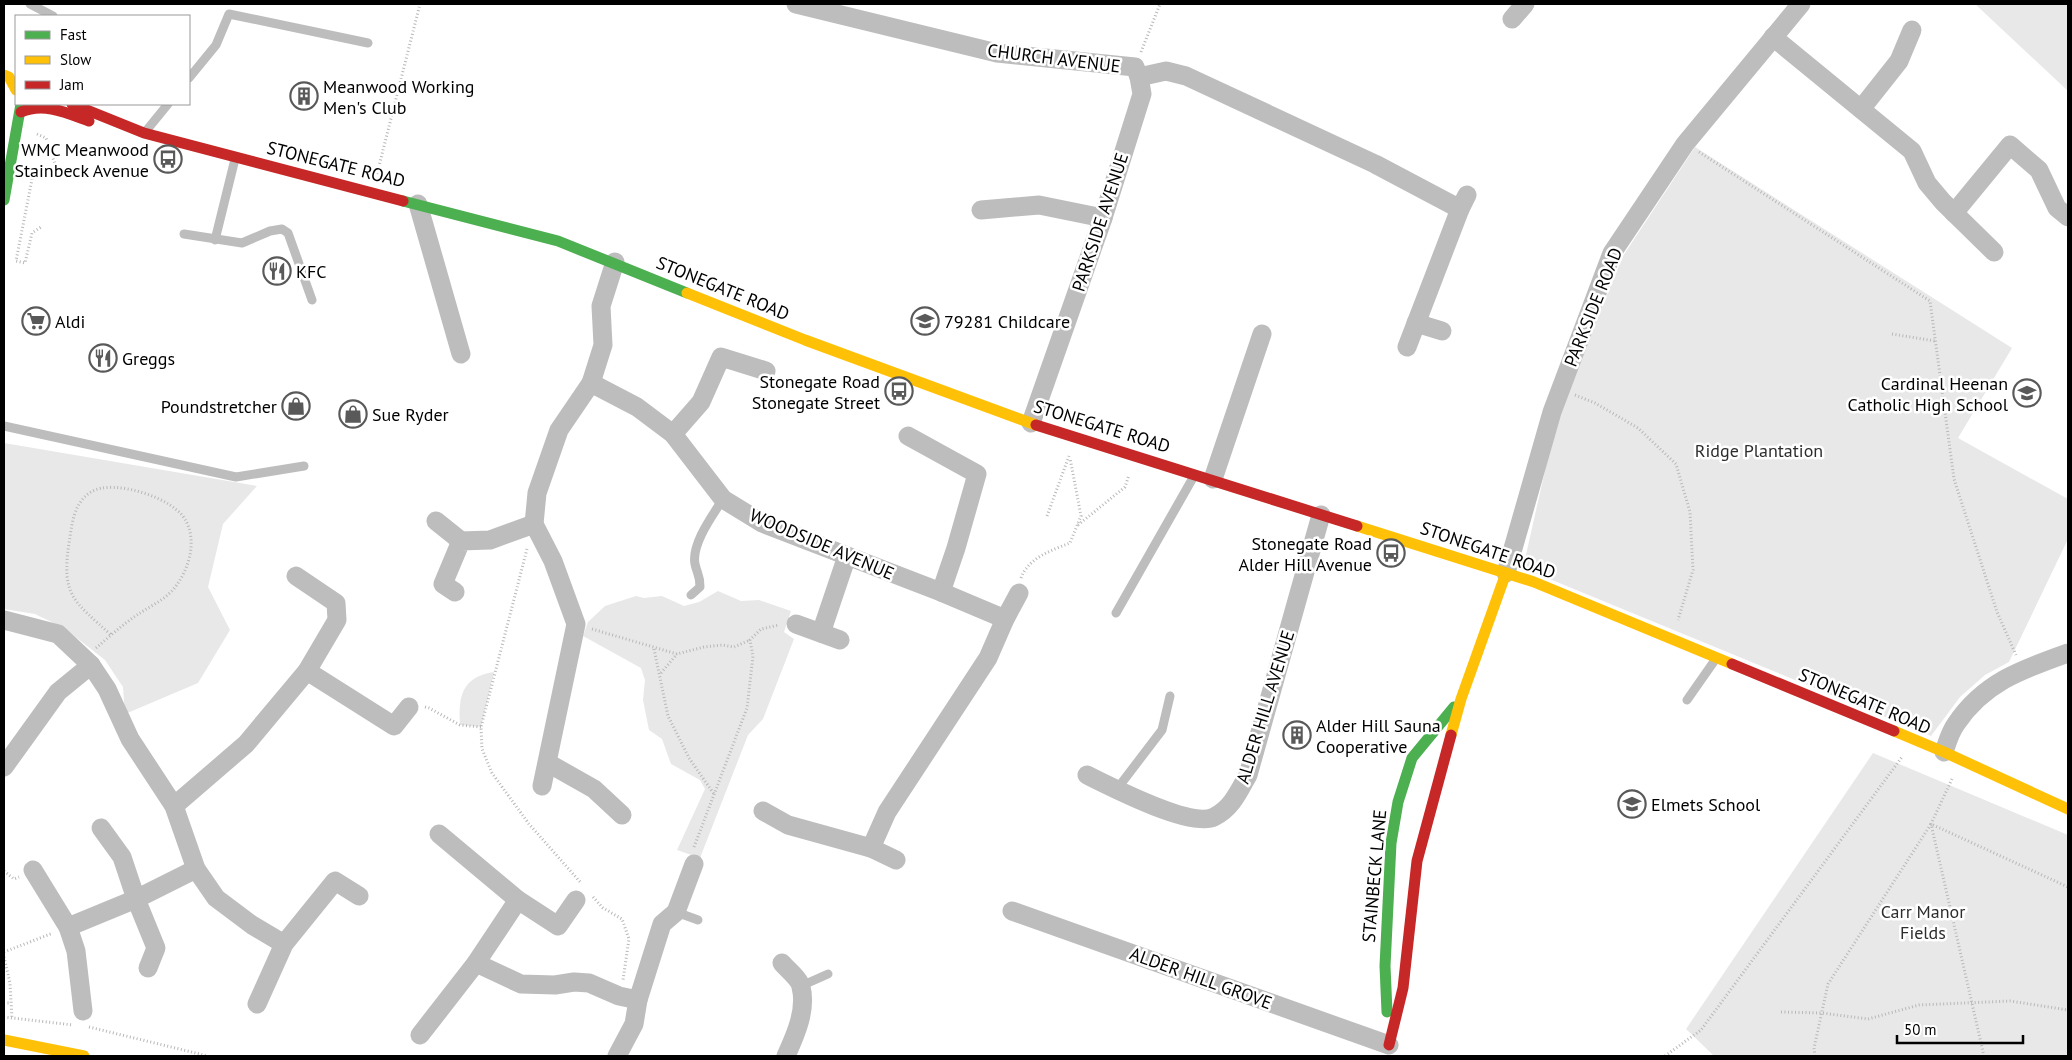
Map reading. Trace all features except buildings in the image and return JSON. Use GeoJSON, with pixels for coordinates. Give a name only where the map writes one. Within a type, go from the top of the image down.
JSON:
{"type":"FeatureCollection","features":[{"type":"Feature","properties":{"kind":"main road"},"geometry":{"type":"LineString","coordinates":[[4,75],[9,77],[15,88]]}},
{"type":"Feature","properties":{"kind":"main road"},"geometry":{"type":"LineString","coordinates":[[4,89],[15,95]]}},
{"type":"Feature","properties":{"kind":"main road","name":"STONEGATE ROAD"},"geometry":{"type":"LineString","coordinates":[[74,105],[110,122],[144,133],[558,240],[806,340],[1031,423],[1204,476],[1534,582],[1944,752],[2068,809]]}},
{"type":"Feature","properties":{"kind":"main road","name":"STONEGATE ROAD"},"geometry":{"type":"LineString","coordinates":[[21,108],[42,107],[88,112]]}},
{"type":"Feature","properties":{"kind":"main road"},"geometry":{"type":"LineString","coordinates":[[4,200],[21,108]]}},
{"type":"Feature","properties":{"kind":"main road","name":"STAINBECK LANE"},"geometry":{"type":"LineString","coordinates":[[1388,1050],[1402,988],[1417,861],[1461,699],[1506,573]]}},
{"type":"Feature","properties":{"kind":"main road","name":"STAINBECK LANE"},"geometry":{"type":"LineString","coordinates":[[1388,1050],[1385,966],[1391,844],[1398,802],[1412,758],[1461,699]]}},
{"type":"Feature","properties":{"kind":"main road"},"geometry":{"type":"LineString","coordinates":[[8,1041],[84,1056]]}},
{"type":"Feature","properties":{"kind":"street","name":"CHURCH AVENUE"},"geometry":{"type":"LineString","coordinates":[[796,4],[996,53],[1137,72],[1166,71],[1186,76],[1375,164],[1464,202],[1416,323]]}},
{"type":"Feature","properties":{"kind":"street"},"geometry":{"type":"LineString","coordinates":[[1512,19],[1524,4]]}},
{"type":"Feature","properties":{"kind":"street","name":"PARKSIDE ROAD"},"geometry":{"type":"LineString","coordinates":[[1506,573],[1552,412],[1612,252],[1685,144],[1801,4]]}},
{"type":"Feature","properties":{"kind":"street"},"geometry":{"type":"LineString","coordinates":[[1860,108],[1898,61],[1912,30]]}},
{"type":"Feature","properties":{"kind":"street"},"geometry":{"type":"LineString","coordinates":[[1773,38],[1912,151],[1927,184],[1994,252]]}},
{"type":"Feature","properties":{"kind":"street","name":"PARKSIDE AVENUE"},"geometry":{"type":"LineString","coordinates":[[1031,423],[1102,218],[1142,94],[1137,72]]}},
{"type":"Feature","properties":{"kind":"street"},"geometry":{"type":"LineString","coordinates":[[1954,213],[2010,145],[2040,170],[2057,208],[2068,216]]}},
{"type":"Feature","properties":{"kind":"street"},"geometry":{"type":"LineString","coordinates":[[418,204],[461,354]]}},
{"type":"Feature","properties":{"kind":"street"},"geometry":{"type":"LineString","coordinates":[[981,210],[1039,205],[1102,218]]}},
{"type":"Feature","properties":{"kind":"street"},"geometry":{"type":"LineString","coordinates":[[542,786],[576,624],[553,561],[534,524],[537,493],[559,430],[591,383],[603,345],[600,306],[615,262]]}},
{"type":"Feature","properties":{"kind":"street"},"geometry":{"type":"LineString","coordinates":[[1407,347],[1416,323],[1442,331]]}},
{"type":"Feature","properties":{"kind":"street"},"geometry":{"type":"LineString","coordinates":[[1204,476],[1262,334]]}},
{"type":"Feature","properties":{"kind":"street"},"geometry":{"type":"LineString","coordinates":[[673,434],[701,402],[721,357],[766,371]]}},
{"type":"Feature","properties":{"kind":"street","name":"WOODSIDE AVENUE"},"geometry":{"type":"LineString","coordinates":[[591,383],[637,407],[673,434],[723,499],[762,522],[1005,619]]}},
{"type":"Feature","properties":{"kind":"street"},"geometry":{"type":"LineString","coordinates":[[908,436],[977,474],[956,548],[941,592]]}},
{"type":"Feature","properties":{"kind":"street","name":"ALDER HILL AVENUE"},"geometry":{"type":"LineString","coordinates":[[1087,775],[1169,812],[1191,818],[1212,818],[1226,809],[1236,798],[1248,775],[1321,515]]}},
{"type":"Feature","properties":{"kind":"street"},"geometry":{"type":"LineString","coordinates":[[436,521],[461,541],[490,540],[534,524]]}},
{"type":"Feature","properties":{"kind":"street"},"geometry":{"type":"LineString","coordinates":[[455,592],[443,584],[461,541]]}},
{"type":"Feature","properties":{"kind":"street"},"geometry":{"type":"LineString","coordinates":[[820,633],[847,556]]}},
{"type":"Feature","properties":{"kind":"street"},"geometry":{"type":"LineString","coordinates":[[174,806],[246,744],[307,670],[336,620],[336,603],[296,576]]}},
{"type":"Feature","properties":{"kind":"street"},"geometry":{"type":"LineString","coordinates":[[870,848],[887,812],[988,658],[1019,593]]}},
{"type":"Feature","properties":{"kind":"street"},"geometry":{"type":"LineString","coordinates":[[4,620],[58,634],[88,662],[107,690],[130,740],[174,806],[196,869],[216,898],[252,925],[284,944]]}},
{"type":"Feature","properties":{"kind":"street"},"geometry":{"type":"LineString","coordinates":[[796,624],[840,640]]}},
{"type":"Feature","properties":{"kind":"street"},"geometry":{"type":"LineString","coordinates":[[1944,752],[1955,725],[1974,702],[1993,685],[2023,670],[2068,653]]}},
{"type":"Feature","properties":{"kind":"street"},"geometry":{"type":"LineString","coordinates":[[4,767],[58,692],[88,662]]}},
{"type":"Feature","properties":{"kind":"street"},"geometry":{"type":"LineString","coordinates":[[307,670],[394,726],[409,707]]}},
{"type":"Feature","properties":{"kind":"street"},"geometry":{"type":"LineString","coordinates":[[548,763],[594,789],[622,815]]}},
{"type":"Feature","properties":{"kind":"street"},"geometry":{"type":"LineString","coordinates":[[763,811],[788,825],[870,848],[896,860]]}},
{"type":"Feature","properties":{"kind":"street"},"geometry":{"type":"LineString","coordinates":[[101,828],[122,857],[136,899],[156,948],[148,968]]}},
{"type":"Feature","properties":{"kind":"street"},"geometry":{"type":"LineString","coordinates":[[439,834],[518,900],[558,926],[576,900]]}},
{"type":"Feature","properties":{"kind":"street"},"geometry":{"type":"LineString","coordinates":[[620,1055],[634,1024],[638,1000],[662,924],[676,912],[694,864]]}},
{"type":"Feature","properties":{"kind":"street"},"geometry":{"type":"LineString","coordinates":[[68,927],[136,899],[196,869]]}},
{"type":"Feature","properties":{"kind":"street"},"geometry":{"type":"LineString","coordinates":[[33,870],[68,927],[76,951],[83,1011]]}},
{"type":"Feature","properties":{"kind":"street"},"geometry":{"type":"LineString","coordinates":[[257,1004],[284,944],[335,881],[359,896]]}},
{"type":"Feature","properties":{"kind":"street"},"geometry":{"type":"LineString","coordinates":[[420,1035],[476,963],[518,900]]}},
{"type":"Feature","properties":{"kind":"street","name":"ALDER HILL GROVE"},"geometry":{"type":"LineString","coordinates":[[1012,911],[1388,1050]]}},
{"type":"Feature","properties":{"kind":"street"},"geometry":{"type":"LineString","coordinates":[[476,963],[521,984],[589,983],[619,996],[638,1000]]}},
{"type":"Feature","properties":{"kind":"street"},"geometry":{"type":"LineString","coordinates":[[782,963],[801,986],[802,1008],[793,1042],[786,1056]]}},
{"type":"Feature","properties":{"kind":"lane"},"geometry":{"type":"LineString","coordinates":[[30,4],[51,15]]}},
{"type":"Feature","properties":{"kind":"lane"},"geometry":{"type":"LineString","coordinates":[[190,77],[216,44],[228,14],[368,43]]}},
{"type":"Feature","properties":{"kind":"lane"},"geometry":{"type":"LineString","coordinates":[[144,133],[167,105]]}},
{"type":"Feature","properties":{"kind":"lane"},"geometry":{"type":"LineString","coordinates":[[215,240],[236,157]]}},
{"type":"Feature","properties":{"kind":"lane"},"geometry":{"type":"LineString","coordinates":[[184,234],[242,243],[282,229],[288,233],[312,300]]}},
{"type":"Feature","properties":{"kind":"lane"},"geometry":{"type":"LineString","coordinates":[[4,426],[236,477],[304,466]]}},
{"type":"Feature","properties":{"kind":"lane"},"geometry":{"type":"LineString","coordinates":[[1116,613],[1204,476]]}},
{"type":"Feature","properties":{"kind":"lane"},"geometry":{"type":"LineString","coordinates":[[691,595],[700,586],[700,576],[694,563],[699,536],[723,499]]}},
{"type":"Feature","properties":{"kind":"lane"},"geometry":{"type":"LineString","coordinates":[[1686,700],[1716,658]]}},
{"type":"Feature","properties":{"kind":"lane"},"geometry":{"type":"LineString","coordinates":[[1118,789],[1162,730],[1170,696]]}},
{"type":"Feature","properties":{"kind":"lane"},"geometry":{"type":"LineString","coordinates":[[676,912],[698,920]]}},
{"type":"Feature","properties":{"kind":"lane"},"geometry":{"type":"LineString","coordinates":[[801,986],[828,974]]}},
{"type":"Feature","properties":{"kind":"path"},"geometry":{"type":"LineString","coordinates":[[373,191],[420,4]]}},
{"type":"Feature","properties":{"kind":"path"},"geometry":{"type":"LineString","coordinates":[[1137,72],[1160,4]]}},
{"type":"Feature","properties":{"kind":"path"},"geometry":{"type":"LineString","coordinates":[[31,132],[46,138],[55,164]]}},
{"type":"Feature","properties":{"kind":"path"},"geometry":{"type":"LineString","coordinates":[[1685,144],[1930,301],[1954,479],[1997,612],[2023,670]]}},
{"type":"Feature","properties":{"kind":"path"},"geometry":{"type":"LineString","coordinates":[[27,187],[31,169],[34,169],[16,261],[25,263],[32,233],[41,227]]}},
{"type":"Feature","properties":{"kind":"path"},"geometry":{"type":"LineString","coordinates":[[1892,334],[1935,341]]}},
{"type":"Feature","properties":{"kind":"path"},"geometry":{"type":"LineString","coordinates":[[1561,390],[1595,403],[1638,428],[1676,464],[1690,512],[1694,570],[1672,639]]}},
{"type":"Feature","properties":{"kind":"path"},"geometry":{"type":"LineString","coordinates":[[1047,516],[1076,436]]}},
{"type":"Feature","properties":{"kind":"path"},"geometry":{"type":"LineString","coordinates":[[1077,526],[1125,487],[1136,455]]}},
{"type":"Feature","properties":{"kind":"path"},"geometry":{"type":"LineString","coordinates":[[1019,593],[1019,583],[1024,571],[1037,558],[1070,543],[1081,516],[1069,456]]}},
{"type":"Feature","properties":{"kind":"path"},"geometry":{"type":"LineString","coordinates":[[88,662],[111,635],[176,587],[188,566],[192,542],[186,521],[176,510],[156,498],[122,488],[104,488],[91,492],[81,501],[74,513],[66,562],[66,580],[72,595],[82,609],[111,635]]}},
{"type":"Feature","properties":{"kind":"path"},"geometry":{"type":"LineString","coordinates":[[576,624],[678,654],[704,647],[722,645],[734,647],[750,640],[761,630],[796,624]]}},
{"type":"Feature","properties":{"kind":"path"},"geometry":{"type":"LineString","coordinates":[[694,864],[689,860],[747,708],[753,656],[750,640]]}},
{"type":"Feature","properties":{"kind":"path"},"geometry":{"type":"LineString","coordinates":[[654,648],[661,673],[668,716],[689,758],[714,794]]}},
{"type":"Feature","properties":{"kind":"path"},"geometry":{"type":"LineString","coordinates":[[661,673],[678,654]]}},
{"type":"Feature","properties":{"kind":"path"},"geometry":{"type":"LineString","coordinates":[[409,707],[429,708],[460,725],[481,727]]}},
{"type":"Feature","properties":{"kind":"path"},"geometry":{"type":"LineString","coordinates":[[1665,1056],[1701,1030],[1914,740]]}},
{"type":"Feature","properties":{"kind":"path"},"geometry":{"type":"LineString","coordinates":[[1815,1056],[1814,1048],[1828,984],[1931,824],[1961,760]]}},
{"type":"Feature","properties":{"kind":"path"},"geometry":{"type":"LineString","coordinates":[[1931,824],[2068,887]]}},
{"type":"Feature","properties":{"kind":"path"},"geometry":{"type":"LineString","coordinates":[[1931,824],[1984,1056]]}},
{"type":"Feature","properties":{"kind":"path"},"geometry":{"type":"LineString","coordinates":[[4,952],[68,927]]}},
{"type":"Feature","properties":{"kind":"path"},"geometry":{"type":"LineString","coordinates":[[4,957],[10,983],[12,1018],[8,1041]]}},
{"type":"Feature","properties":{"kind":"path"},"geometry":{"type":"LineString","coordinates":[[1781,1012],[1822,1013],[1868,1019],[1919,1005],[2010,1001],[2068,1010]]}},
{"type":"Feature","properties":{"kind":"path"},"geometry":{"type":"LineString","coordinates":[[4,1003],[11,1003]]}},
{"type":"Feature","properties":{"kind":"path"},"geometry":{"type":"LineString","coordinates":[[4,1017],[91,1027],[208,1056]]}},
{"type":"Feature","properties":{"kind":"green space"},"geometry":{"type":"Polygon","coordinates":[[[1975,4],[2068,4],[2068,91],[1975,4]]]}},
{"type":"Feature","properties":{"kind":"green space","name":"Ridge Plantation"},"geometry":{"type":"Polygon","coordinates":[[[1695,147],[2012,348],[1958,438],[2068,499],[2068,539],[2009,662],[1985,675],[1960,697],[1931,736],[1523,568],[1558,413],[1623,256],[1695,147]]]}},
{"type":"Feature","properties":{"kind":"green space"},"geometry":{"type":"Polygon","coordinates":[[[4,443],[257,486],[223,524],[208,587],[230,630],[198,683],[125,714],[123,687],[105,660],[64,628],[35,614],[4,609],[4,443]]]}},
{"type":"Feature","properties":{"kind":"green space"},"geometry":{"type":"Polygon","coordinates":[[[718,591],[741,601],[759,600],[791,611],[784,632],[794,639],[763,719],[748,735],[700,858],[677,850],[705,789],[700,780],[671,764],[662,739],[649,730],[643,700],[645,680],[641,668],[583,636],[588,622],[605,606],[636,596],[644,598],[662,596],[684,606],[699,602],[718,591]]]}},
{"type":"Feature","properties":{"kind":"green space"},"geometry":{"type":"Polygon","coordinates":[[[494,672],[481,727],[460,725],[460,705],[464,690],[475,678],[494,672]]]}},
{"type":"Feature","properties":{"kind":"green space","name":"Carr Manor Fields"},"geometry":{"type":"Polygon","coordinates":[[[1873,753],[2068,835],[2068,1056],[1714,1056],[1686,1029],[1873,753]]]}},
{"type":"Feature","properties":{"kind":"traffic: fast"},"geometry":{"type":"LineString","coordinates":[[4,200],[21,105]]}},
{"type":"Feature","properties":{"kind":"traffic: fast"},"geometry":{"type":"LineString","coordinates":[[403,201],[558,241],[687,293]]}},
{"type":"Feature","properties":{"kind":"traffic: fast"},"geometry":{"type":"LineString","coordinates":[[1387,1012],[1385,966],[1391,843],[1398,802],[1412,758],[1454,707]]}},
{"type":"Feature","properties":{"kind":"traffic: slow"},"geometry":{"type":"LineString","coordinates":[[4,75],[9,77],[15,88]]}},
{"type":"Feature","properties":{"kind":"traffic: slow"},"geometry":{"type":"LineString","coordinates":[[687,293],[805,340],[1036,425]]}},
{"type":"Feature","properties":{"kind":"traffic: slow"},"geometry":{"type":"LineString","coordinates":[[1357,526],[1534,582],[1732,664]]}},
{"type":"Feature","properties":{"kind":"traffic: slow"},"geometry":{"type":"LineString","coordinates":[[1451,735],[1461,699],[1506,573]]}},
{"type":"Feature","properties":{"kind":"traffic: slow"},"geometry":{"type":"LineString","coordinates":[[1894,731],[2068,809]]}},
{"type":"Feature","properties":{"kind":"traffic: slow"},"geometry":{"type":"LineString","coordinates":[[4,1040],[84,1056]]}},
{"type":"Feature","properties":{"kind":"traffic: jam"},"geometry":{"type":"LineString","coordinates":[[74,105],[144,133],[403,201]]}},
{"type":"Feature","properties":{"kind":"traffic: jam"},"geometry":{"type":"LineString","coordinates":[[21,112],[30,109],[47,108],[89,121]]}},
{"type":"Feature","properties":{"kind":"traffic: jam"},"geometry":{"type":"LineString","coordinates":[[1036,425],[1357,526]]}},
{"type":"Feature","properties":{"kind":"traffic: jam"},"geometry":{"type":"LineString","coordinates":[[1732,664],[1894,731]]}},
{"type":"Feature","properties":{"kind":"traffic: jam"},"geometry":{"type":"LineString","coordinates":[[1389,1045],[1403,988],[1417,861],[1451,735]]}},
{"type":"Feature","properties":{"kind":"place","name":"Meanwood Working Men's Club"},"geometry":{"type":"Point","coordinates":[304,96]}},
{"type":"Feature","properties":{"kind":"place","name":"WMC Meanwood Stainbeck Avenue"},"geometry":{"type":"Point","coordinates":[168,159]}},
{"type":"Feature","properties":{"kind":"place","name":"KFC"},"geometry":{"type":"Point","coordinates":[277,271]}},
{"type":"Feature","properties":{"kind":"place","name":"Aldi"},"geometry":{"type":"Point","coordinates":[36,321]}},
{"type":"Feature","properties":{"kind":"place","name":"79281 Childcare"},"geometry":{"type":"Point","coordinates":[925,321]}},
{"type":"Feature","properties":{"kind":"place","name":"Greggs"},"geometry":{"type":"Point","coordinates":[103,358]}},
{"type":"Feature","properties":{"kind":"place","name":"Stonegate Road Stonegate Street"},"geometry":{"type":"Point","coordinates":[899,391]}},
{"type":"Feature","properties":{"kind":"place","name":"Cardinal Heenan Catholic High School"},"geometry":{"type":"Point","coordinates":[2027,393]}},
{"type":"Feature","properties":{"kind":"place","name":"Poundstretcher"},"geometry":{"type":"Point","coordinates":[296,406]}},
{"type":"Feature","properties":{"kind":"place","name":"Sue Ryder"},"geometry":{"type":"Point","coordinates":[353,414]}},
{"type":"Feature","properties":{"kind":"place","name":"Stonegate Road Alder Hill Avenue"},"geometry":{"type":"Point","coordinates":[1391,553]}},
{"type":"Feature","properties":{"kind":"place","name":"Alder Hill Sauna Cooperative"},"geometry":{"type":"Point","coordinates":[1297,735]}},
{"type":"Feature","properties":{"kind":"place","name":"Elmets School"},"geometry":{"type":"Point","coordinates":[1632,804]}}]}
